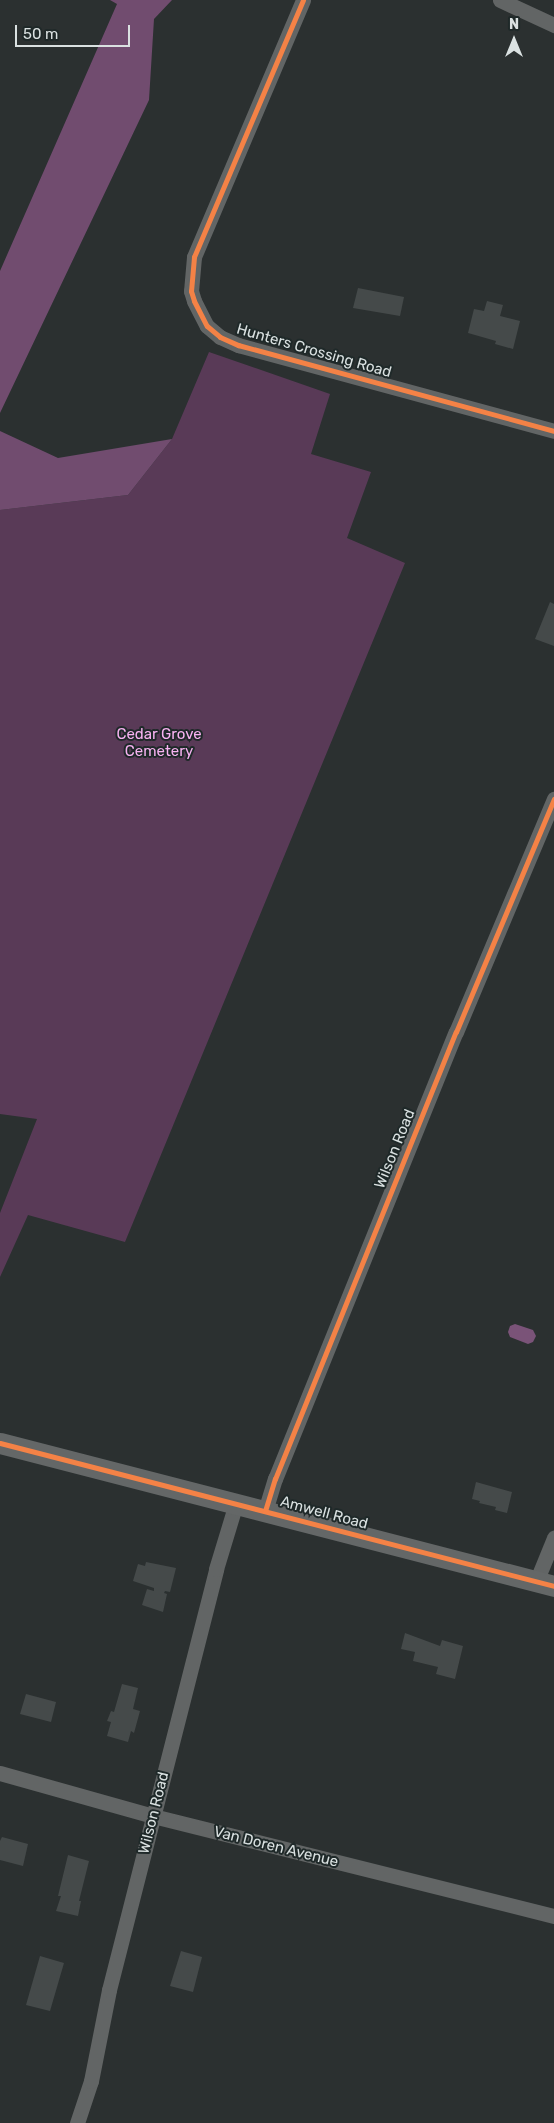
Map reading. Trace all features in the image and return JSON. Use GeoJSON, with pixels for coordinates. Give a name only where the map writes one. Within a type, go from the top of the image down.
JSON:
{"type":"FeatureCollection","features":[{"type":"Feature","properties":{"kind":"main road","name":"Amwell Road"},"geometry":{"type":"LineString","coordinates":[[0,1443],[266,1510],[545,1584]]}},
{"type":"Feature","properties":{"kind":"street","name":"Hunters Crossing Road"},"geometry":{"type":"LineString","coordinates":[[303,0],[252,114],[194,256],[192,291],[194,301],[207,326],[220,337],[238,344],[554,431]]}},
{"type":"Feature","properties":{"kind":"street"},"geometry":{"type":"LineString","coordinates":[[500,0],[554,25]]}},
{"type":"Feature","properties":{"kind":"street","name":"Wilson Road"},"geometry":{"type":"LineString","coordinates":[[266,1510],[275,1479],[441,1068],[550,822],[554,799]]}},
{"type":"Feature","properties":{"kind":"street","name":"Wilson Road"},"geometry":{"type":"LineString","coordinates":[[76,2123],[91,2081],[109,1990],[216,1570],[236,1503]]}},
{"type":"Feature","properties":{"kind":"street"},"geometry":{"type":"LineString","coordinates":[[545,1584],[554,1538]]}},
{"type":"Feature","properties":{"kind":"street","name":"Van Doren Avenue"},"geometry":{"type":"LineString","coordinates":[[0,1773],[153,1816],[554,1916]]}},
{"type":"Feature","properties":{"kind":"green space","name":"Cedar Grove Cemetery"},"geometry":{"type":"Polygon","coordinates":[[[209,352],[330,394],[311,454],[371,472],[347,538],[405,563],[125,1242],[28,1215],[0,1277],[0,1213],[37,1119],[0,1114],[0,510],[128,495],[172,439],[209,352]]]}},
{"type":"Feature","properties":{"kind":"shaded area"},"geometry":{"type":"Polygon","coordinates":[[[110,0],[172,0],[154,19],[149,100],[0,413],[0,271],[117,4],[110,0]]]}},
{"type":"Feature","properties":{"kind":"shaded area"},"geometry":{"type":"Polygon","coordinates":[[[0,431],[58,458],[172,439],[128,495],[0,510],[0,431]]]}},
{"type":"Feature","properties":{"kind":"shaded area"},"geometry":{"type":"Polygon","coordinates":[[[515,1324],[533,1330],[536,1336],[533,1342],[528,1344],[510,1337],[508,1332],[510,1326],[515,1324]]]}},
{"type":"Feature","properties":{"kind":"building"},"geometry":{"type":"Polygon","coordinates":[[[358,288],[404,297],[400,316],[353,308],[358,288]]]}},
{"type":"Feature","properties":{"kind":"building"},"geometry":{"type":"Polygon","coordinates":[[[487,301],[503,305],[500,316],[520,321],[513,349],[495,344],[496,341],[468,333],[474,309],[484,311],[487,301]]]}},
{"type":"Feature","properties":{"kind":"building"},"geometry":{"type":"Polygon","coordinates":[[[550,602],[554,604],[554,646],[535,639],[550,602]]]}},
{"type":"Feature","properties":{"kind":"building"},"geometry":{"type":"Polygon","coordinates":[[[476,1482],[512,1492],[507,1513],[495,1510],[496,1507],[479,1503],[480,1501],[472,1499],[476,1482]]]}},
{"type":"Feature","properties":{"kind":"building"},"geometry":{"type":"Polygon","coordinates":[[[146,1562],[176,1568],[170,1592],[165,1591],[164,1593],[167,1594],[163,1612],[142,1605],[147,1589],[154,1591],[154,1588],[133,1581],[138,1564],[145,1566],[146,1562]]]}},
{"type":"Feature","properties":{"kind":"building"},"geometry":{"type":"Polygon","coordinates":[[[405,1633],[440,1646],[442,1640],[463,1646],[455,1679],[436,1674],[438,1667],[413,1661],[415,1652],[401,1649],[405,1633]]]}},
{"type":"Feature","properties":{"kind":"building"},"geometry":{"type":"Polygon","coordinates":[[[122,1684],[138,1688],[133,1709],[140,1711],[134,1733],[131,1731],[128,1742],[107,1736],[111,1722],[107,1721],[111,1711],[114,1712],[122,1684]]]}},
{"type":"Feature","properties":{"kind":"building"},"geometry":{"type":"Polygon","coordinates":[[[26,1694],[56,1702],[51,1722],[20,1714],[26,1694]]]}},
{"type":"Feature","properties":{"kind":"building"},"geometry":{"type":"Polygon","coordinates":[[[2,1837],[28,1844],[23,1866],[0,1860],[0,1841],[2,1837]]]}},
{"type":"Feature","properties":{"kind":"building"},"geometry":{"type":"Polygon","coordinates":[[[68,1855],[89,1861],[79,1901],[81,1901],[78,1916],[56,1911],[61,1896],[58,1896],[68,1855]]]}},
{"type":"Feature","properties":{"kind":"building"},"geometry":{"type":"Polygon","coordinates":[[[181,1951],[202,1957],[193,1992],[170,1986],[181,1951]]]}},
{"type":"Feature","properties":{"kind":"building"},"geometry":{"type":"Polygon","coordinates":[[[40,1956],[64,1963],[50,2011],[26,2005],[40,1956]]]}},
{"type":"Feature","properties":{"kind":"cycle path"},"geometry":{"type":"LineString","coordinates":[[303,0],[194,257],[191,291],[207,326],[220,337],[238,345],[554,431]]}},
{"type":"Feature","properties":{"kind":"cycle path"},"geometry":{"type":"LineString","coordinates":[[265,1511],[275,1479],[456,1032],[554,799]]}},
{"type":"Feature","properties":{"kind":"cycle path"},"geometry":{"type":"LineString","coordinates":[[0,1443],[554,1586]]}}]}
